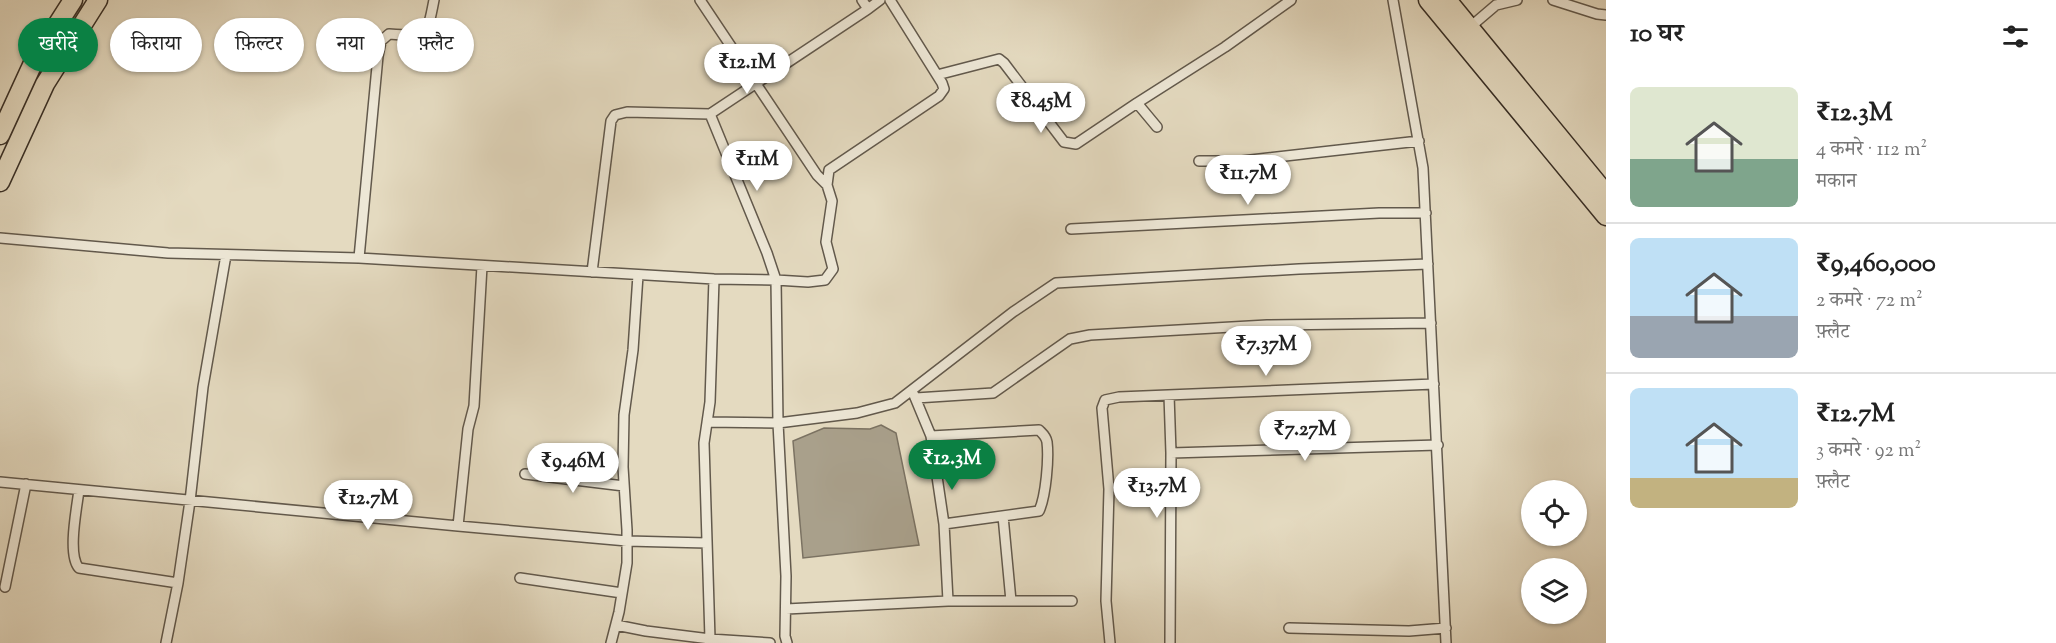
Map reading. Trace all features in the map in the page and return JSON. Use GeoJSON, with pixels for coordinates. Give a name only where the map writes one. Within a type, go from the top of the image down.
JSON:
{"type":"FeatureCollection","features":[{"type":"Feature","properties":{"kind":"highway"},"geometry":{"type":"LineString","coordinates":[[0,135],[34,61],[73,0]]}},
{"type":"Feature","properties":{"kind":"highway"},"geometry":{"type":"LineString","coordinates":[[0,182],[45,84],[98,0]]}},
{"type":"Feature","properties":{"kind":"highway"},"geometry":{"type":"LineString","coordinates":[[1428,0],[1464,33],[1606,194]]}},
{"type":"Feature","properties":{"kind":"highway"},"geometry":{"type":"LineString","coordinates":[[1447,0],[1464,33],[1606,216]]}},
{"type":"Feature","properties":{"kind":"street"},"geometry":{"type":"LineString","coordinates":[[359,258],[381,41],[389,34],[414,36],[423,34],[429,25],[434,0]]}},
{"type":"Feature","properties":{"kind":"street"},"geometry":{"type":"LineString","coordinates":[[700,0],[817,175],[827,185]]}},
{"type":"Feature","properties":{"kind":"street"},"geometry":{"type":"LineString","coordinates":[[862,0],[868,9]]}},
{"type":"Feature","properties":{"kind":"street"},"geometry":{"type":"LineString","coordinates":[[592,272],[611,121],[615,115],[627,112],[710,114],[880,0]]}},
{"type":"Feature","properties":{"kind":"street"},"geometry":{"type":"LineString","coordinates":[[0,238],[168,253],[359,258],[714,279],[808,282],[825,280],[833,268],[826,242],[832,201],[827,185],[829,170],[939,96],[944,89],[890,0]]}},
{"type":"Feature","properties":{"kind":"street"},"geometry":{"type":"LineString","coordinates":[[937,75],[999,59],[1064,142],[1070,145],[1076,144],[1225,47],[1291,0]]}},
{"type":"Feature","properties":{"kind":"street"},"geometry":{"type":"LineString","coordinates":[[1393,0],[1423,168],[1446,643]]}},
{"type":"Feature","properties":{"kind":"street"},"geometry":{"type":"LineString","coordinates":[[1464,33],[1497,5],[1518,0]]}},
{"type":"Feature","properties":{"kind":"street"},"geometry":{"type":"LineString","coordinates":[[1553,0],[1606,15]]}},
{"type":"Feature","properties":{"kind":"street"},"geometry":{"type":"LineString","coordinates":[[1137,103],[1157,127]]}},
{"type":"Feature","properties":{"kind":"street"},"geometry":{"type":"LineString","coordinates":[[710,114],[776,280],[778,423],[787,643]]}},
{"type":"Feature","properties":{"kind":"street"},"geometry":{"type":"LineString","coordinates":[[1199,161],[1242,161],[1419,141]]}},
{"type":"Feature","properties":{"kind":"street"},"geometry":{"type":"LineString","coordinates":[[1071,229],[1367,213],[1426,213]]}},
{"type":"Feature","properties":{"kind":"street"},"geometry":{"type":"LineString","coordinates":[[166,643],[178,583],[190,501],[202,387],[226,255]]}},
{"type":"Feature","properties":{"kind":"street"},"geometry":{"type":"LineString","coordinates":[[707,422],[778,423],[857,413],[895,403],[914,394],[1013,312],[1056,283],[1428,264]]}},
{"type":"Feature","properties":{"kind":"street"},"geometry":{"type":"LineString","coordinates":[[458,526],[468,429],[474,406],[482,267]]}},
{"type":"Feature","properties":{"kind":"street"},"geometry":{"type":"LineString","coordinates":[[611,643],[627,563],[624,415],[633,350],[638,275]]}},
{"type":"Feature","properties":{"kind":"street"},"geometry":{"type":"LineString","coordinates":[[710,639],[704,442],[710,402],[714,279]]}},
{"type":"Feature","properties":{"kind":"street"},"geometry":{"type":"LineString","coordinates":[[914,394],[993,393],[1070,339],[1090,335],[1267,325],[1431,323]]}},
{"type":"Feature","properties":{"kind":"street"},"geometry":{"type":"LineString","coordinates":[[1110,643],[1106,601],[1109,489],[1102,408],[1105,400],[1168,395],[1434,384]]}},
{"type":"Feature","properties":{"kind":"street"},"geometry":{"type":"LineString","coordinates":[[914,394],[931,436],[944,524],[948,601]]}},
{"type":"Feature","properties":{"kind":"street"},"geometry":{"type":"LineString","coordinates":[[1168,395],[1171,453],[1170,643]]}},
{"type":"Feature","properties":{"kind":"street"},"geometry":{"type":"LineString","coordinates":[[931,436],[1039,430],[1044,435],[1047,444],[1046,472],[1039,511],[944,524]]}},
{"type":"Feature","properties":{"kind":"street"},"geometry":{"type":"LineString","coordinates":[[1171,453],[1438,445]]}},
{"type":"Feature","properties":{"kind":"street"},"geometry":{"type":"LineString","coordinates":[[525,474],[624,486]]}},
{"type":"Feature","properties":{"kind":"street"},"geometry":{"type":"LineString","coordinates":[[0,482],[627,541],[707,543]]}},
{"type":"Feature","properties":{"kind":"street"},"geometry":{"type":"LineString","coordinates":[[5,587],[26,484]]}},
{"type":"Feature","properties":{"kind":"street"},"geometry":{"type":"LineString","coordinates":[[79,490],[75,521],[74,561],[79,568],[178,583]]}},
{"type":"Feature","properties":{"kind":"street"},"geometry":{"type":"LineString","coordinates":[[1003,516],[1011,601]]}},
{"type":"Feature","properties":{"kind":"street"},"geometry":{"type":"LineString","coordinates":[[520,578],[622,593]]}},
{"type":"Feature","properties":{"kind":"street"},"geometry":{"type":"LineString","coordinates":[[786,609],[948,601],[1071,601]]}},
{"type":"Feature","properties":{"kind":"street"},"geometry":{"type":"LineString","coordinates":[[616,625],[710,639],[770,643]]}},
{"type":"Feature","properties":{"kind":"street"},"geometry":{"type":"LineString","coordinates":[[1289,628],[1409,632],[1446,628]]}},
{"type":"Feature","properties":{"kind":"shaded area"},"geometry":{"type":"Polygon","coordinates":[[[881,425],[896,433],[919,545],[803,558],[793,441],[824,428],[870,429],[881,425]]]}}]}
